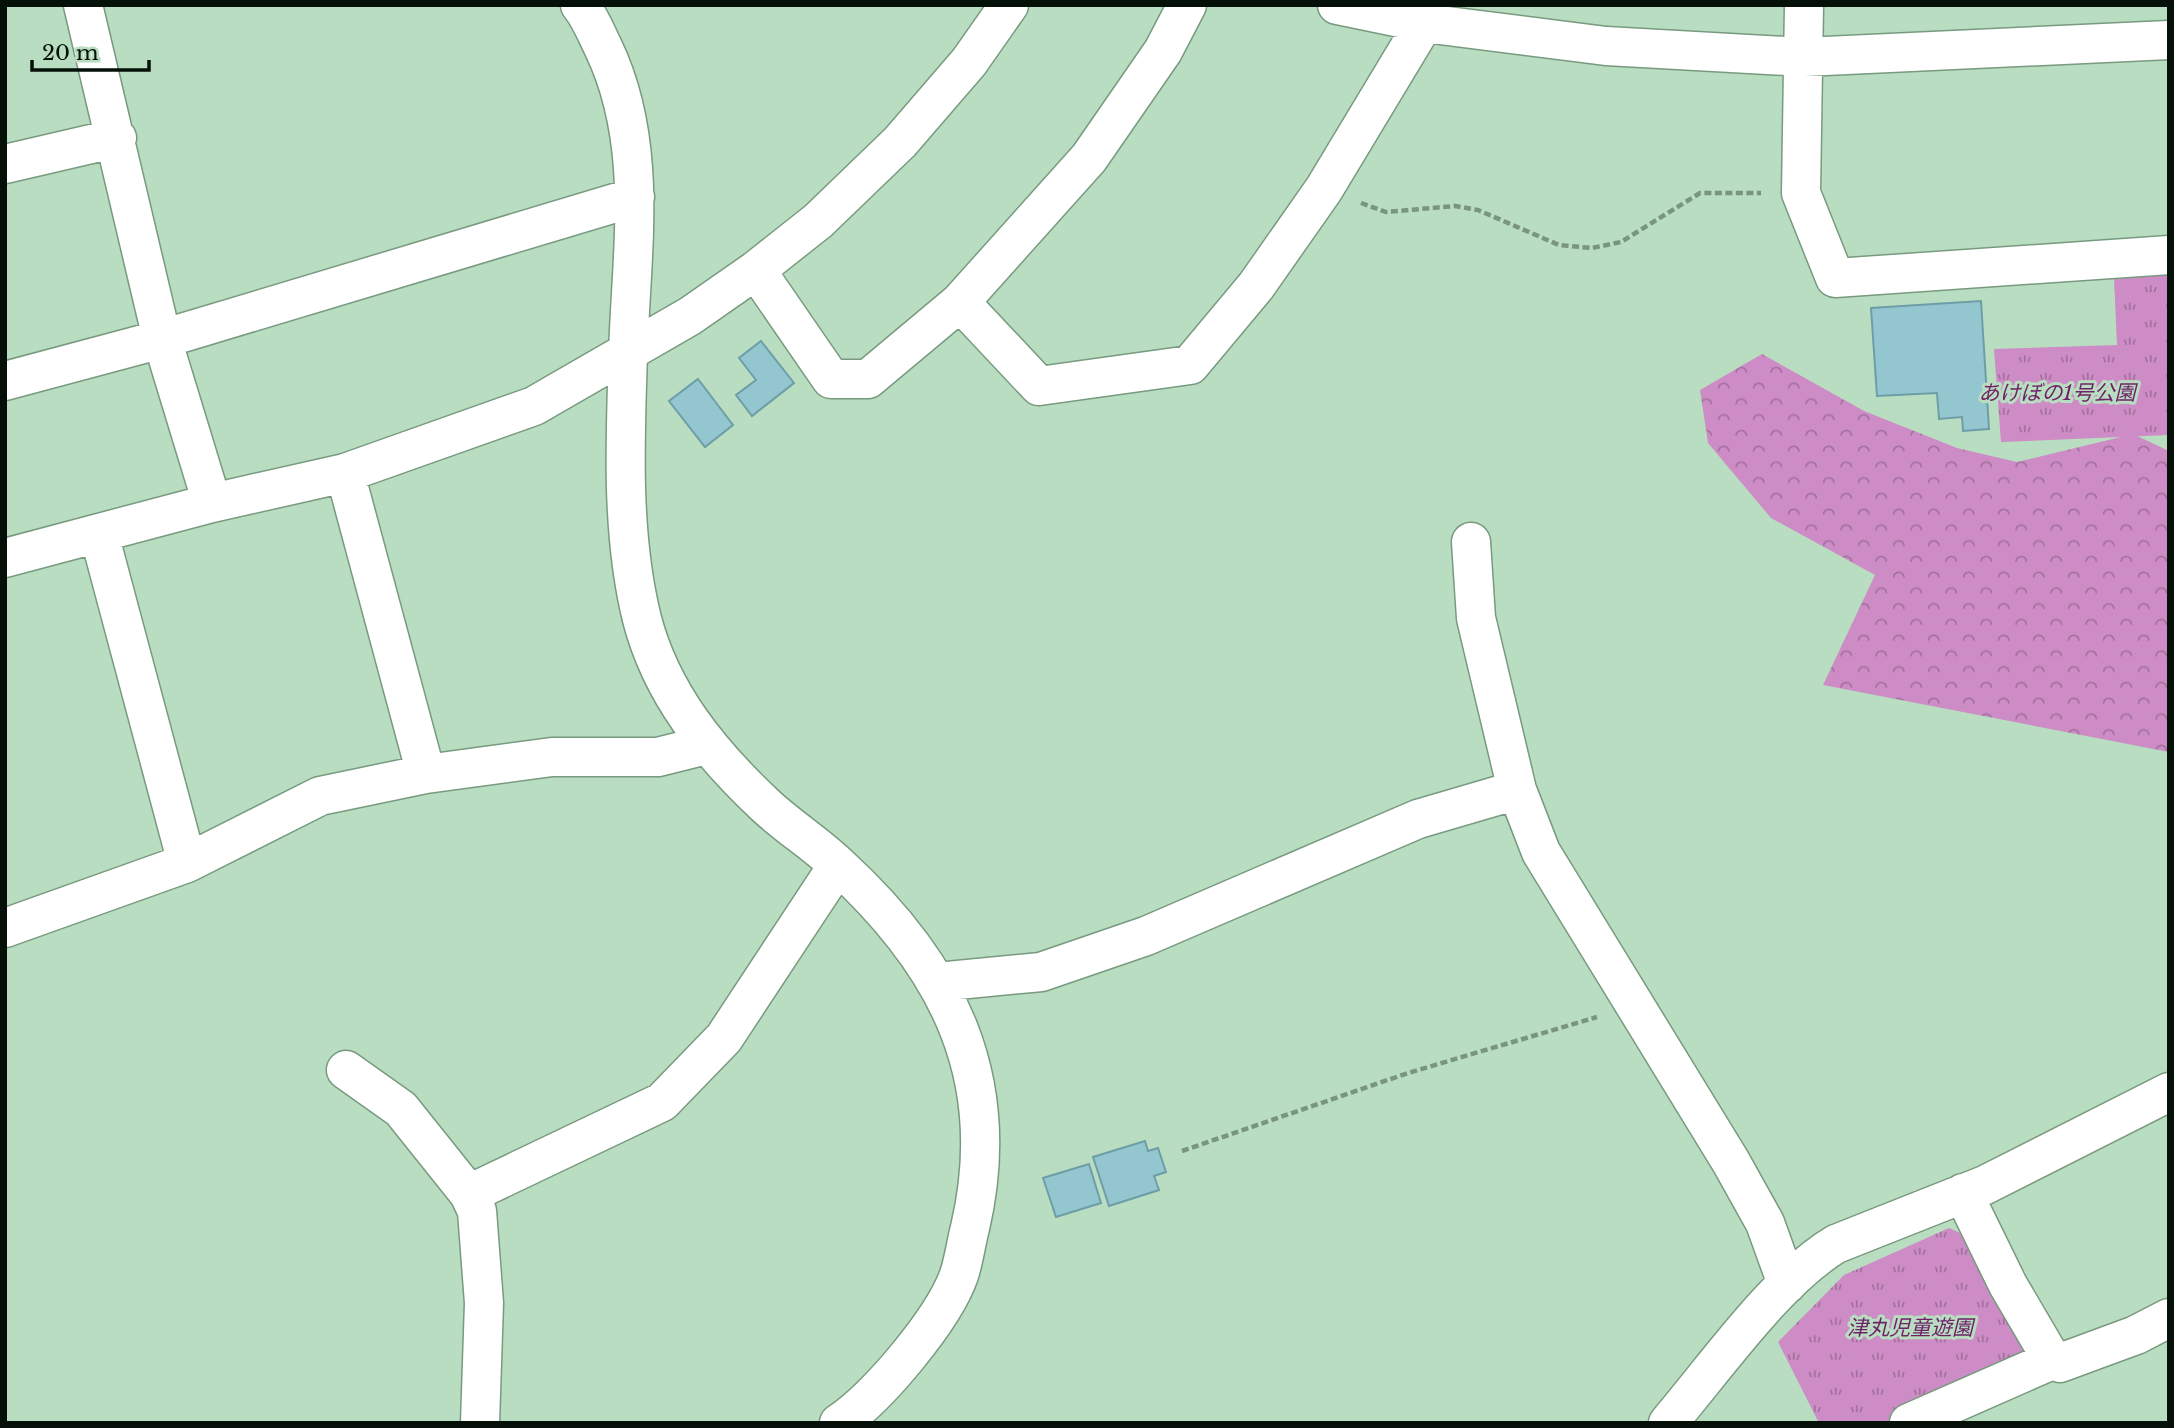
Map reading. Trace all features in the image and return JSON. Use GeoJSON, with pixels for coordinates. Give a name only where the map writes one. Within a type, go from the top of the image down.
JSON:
{"type":"FeatureCollection","features":[{"type":"Feature","properties":{"kind":"street"},"geometry":{"type":"LineString","coordinates":[[83,5],[117,138],[162,339],[212,503]]}},
{"type":"Feature","properties":{"kind":"street"},"geometry":{"type":"LineString","coordinates":[[580,5],[611,64],[629,123],[635,197],[626,449],[630,557],[642,621],[664,679],[706,745],[765,805],[838,864],[914,944],[937,982],[966,1047],[979,1095],[982,1137],[979,1188],[958,1278],[914,1349],[856,1412],[839,1423]]}},
{"type":"Feature","properties":{"kind":"street"},"geometry":{"type":"LineString","coordinates":[[5,558],[212,503],[345,473],[534,406],[628,354],[756,270],[818,221],[900,142],[970,62],[1009,5]]}},
{"type":"Feature","properties":{"kind":"street"},"geometry":{"type":"LineString","coordinates":[[756,270],[831,379],[868,379],[960,302],[1089,158],[1163,51],[1187,5]]}},
{"type":"Feature","properties":{"kind":"street"},"geometry":{"type":"LineString","coordinates":[[1337,5],[1424,23],[1606,46],[1804,57],[2169,40]]}},
{"type":"Feature","properties":{"kind":"street"},"geometry":{"type":"LineString","coordinates":[[1804,5],[1801,194],[1835,278],[2169,255]]}},
{"type":"Feature","properties":{"kind":"street"},"geometry":{"type":"LineString","coordinates":[[960,302],[1039,386],[1190,365],[1256,286],[1324,189],[1424,23]]}},
{"type":"Feature","properties":{"kind":"street"},"geometry":{"type":"LineString","coordinates":[[5,164],[117,138]]}},
{"type":"Feature","properties":{"kind":"street"},"geometry":{"type":"LineString","coordinates":[[5,381],[162,339],[635,197]]}},
{"type":"Feature","properties":{"kind":"street"},"geometry":{"type":"LineString","coordinates":[[345,473],[426,774]]}},
{"type":"Feature","properties":{"kind":"street"},"geometry":{"type":"LineString","coordinates":[[99,534],[187,863]]}},
{"type":"Feature","properties":{"kind":"street"},"geometry":{"type":"LineString","coordinates":[[1471,542],[1476,618],[1517,790],[1541,852],[1765,1223],[1787,1283]]}},
{"type":"Feature","properties":{"kind":"street"},"geometry":{"type":"LineString","coordinates":[[5,928],[187,863],[320,796],[426,774],[552,757],[657,757],[706,745]]}},
{"type":"Feature","properties":{"kind":"street"},"geometry":{"type":"LineString","coordinates":[[937,982],[1041,972],[1146,936],[1418,819],[1517,790]]}},
{"type":"Feature","properties":{"kind":"street"},"geometry":{"type":"LineString","coordinates":[[469,1194],[662,1102],[724,1038],[838,864]]}},
{"type":"Feature","properties":{"kind":"street"},"geometry":{"type":"LineString","coordinates":[[346,1070],[401,1109],[469,1194],[477,1211],[484,1303],[480,1423]]}},
{"type":"Feature","properties":{"kind":"street"},"geometry":{"type":"LineString","coordinates":[[1668,1423],[1787,1283],[1816,1256],[1836,1244],[1963,1193],[2169,1092]]}},
{"type":"Feature","properties":{"kind":"street"},"geometry":{"type":"LineString","coordinates":[[1963,1193],[2008,1285],[2052,1360],[2060,1363],[2136,1335],[2169,1318]]}},
{"type":"Feature","properties":{"kind":"street"},"geometry":{"type":"LineString","coordinates":[[1909,1423],[2052,1360]]}},
{"type":"Feature","properties":{"kind":"path"},"geometry":{"type":"LineString","coordinates":[[1324,189],[1386,212],[1455,206],[1478,210],[1559,246],[1592,248],[1621,242],[1700,193],[1801,194]]}},
{"type":"Feature","properties":{"kind":"path"},"geometry":{"type":"LineString","coordinates":[[1182,1151],[1408,1073],[1635,1006]]}},
{"type":"Feature","properties":{"kind":"green space","name":"あけぼの1号公園"},"geometry":{"type":"Polygon","coordinates":[[[2169,274],[2169,435],[2001,442],[1994,349],[2117,345],[2114,279],[2169,274]]]}},
{"type":"Feature","properties":{"kind":"green space"},"geometry":{"type":"Polygon","coordinates":[[[1762,354],[1864,411],[1957,448],[2017,462],[2133,434],[2169,451],[2169,752],[1823,685],[1875,575],[1771,518],[1708,443],[1700,390],[1762,354]]]}},
{"type":"Feature","properties":{"kind":"green space","name":"津丸児童遊園"},"geometry":{"type":"Polygon","coordinates":[[[1949,1228],[1969,1237],[2037,1357],[1889,1423],[1819,1423],[1778,1342],[1844,1275],[1949,1228]]]}},
{"type":"Feature","properties":{"kind":"building"},"geometry":{"type":"Polygon","coordinates":[[[1981,301],[1989,429],[1963,431],[1962,417],[1939,419],[1937,393],[1877,396],[1871,308],[1981,301]]]}},
{"type":"Feature","properties":{"kind":"building"},"geometry":{"type":"Polygon","coordinates":[[[761,341],[794,383],[752,416],[736,395],[756,380],[739,358],[761,341]]]}},
{"type":"Feature","properties":{"kind":"building"},"geometry":{"type":"Polygon","coordinates":[[[698,379],[733,425],[705,447],[669,401],[698,379]]]}},
{"type":"Feature","properties":{"kind":"building"},"geometry":{"type":"Polygon","coordinates":[[[1145,1141],[1148,1151],[1158,1148],[1166,1172],[1154,1176],[1159,1190],[1109,1206],[1093,1157],[1145,1141]]]}},
{"type":"Feature","properties":{"kind":"building"},"geometry":{"type":"Polygon","coordinates":[[[1089,1164],[1101,1203],[1056,1217],[1043,1178],[1089,1164]]]}}]}
